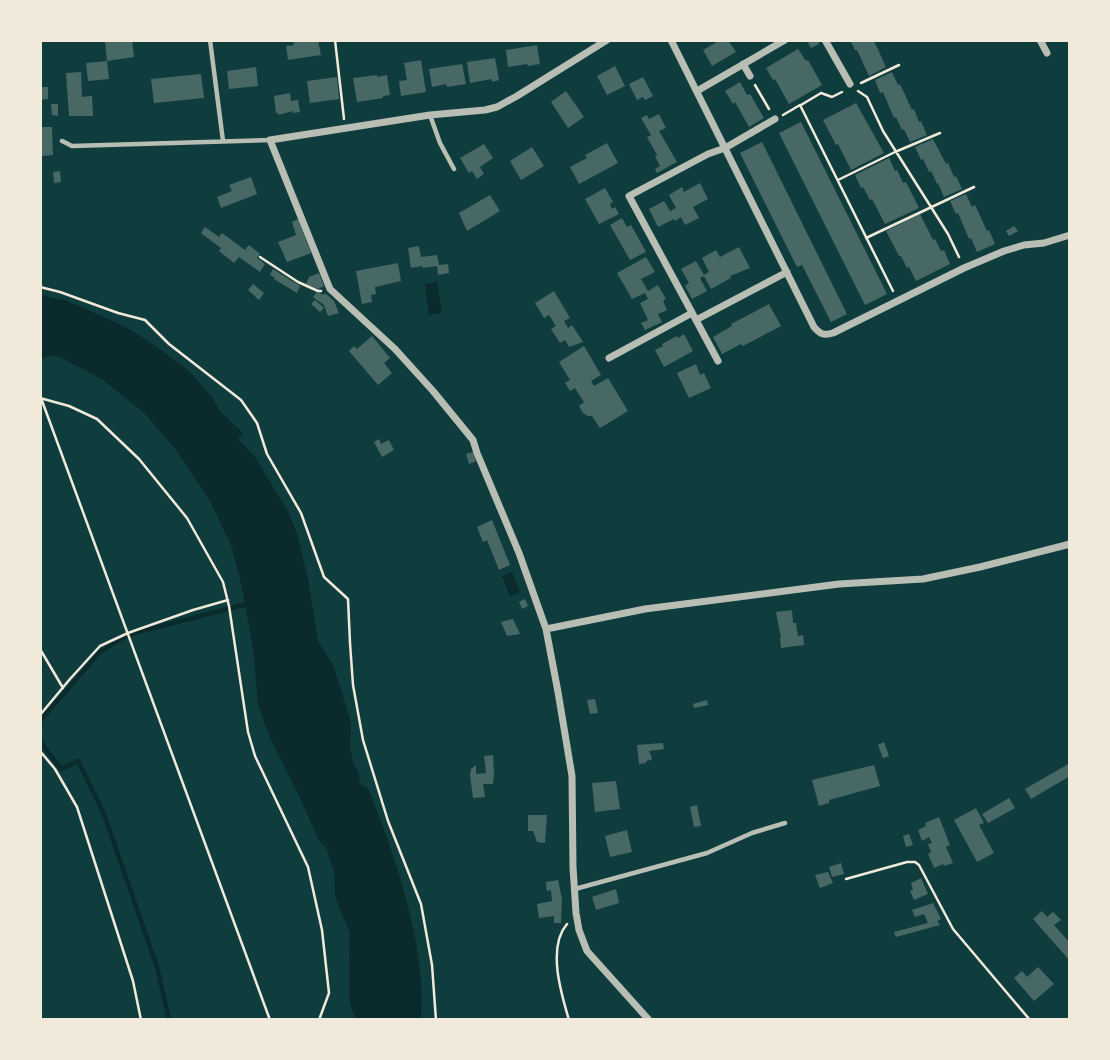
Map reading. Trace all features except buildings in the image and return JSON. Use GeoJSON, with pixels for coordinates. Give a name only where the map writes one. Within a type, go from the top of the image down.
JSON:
{"type":"FeatureCollection","features":[{"type":"Feature","properties":{"kind":"street"},"geometry":{"type":"LineString","coordinates":[[607,40],[497,107],[270,140],[330,289],[394,349],[473,440],[546,629],[572,776],[573,867],[579,930],[587,951],[649,1020]]}},
{"type":"Feature","properties":{"kind":"street"},"geometry":{"type":"LineString","coordinates":[[671,40],[814,327],[820,333],[832,333],[964,268],[1012,248],[1044,243],[1070,234]]}},
{"type":"Feature","properties":{"kind":"street"},"geometry":{"type":"LineString","coordinates":[[697,91],[785,40]]}},
{"type":"Feature","properties":{"kind":"street"},"geometry":{"type":"LineString","coordinates":[[825,40],[851,86]]}},
{"type":"Feature","properties":{"kind":"street"},"geometry":{"type":"LineString","coordinates":[[1040,40],[1046,53]]}},
{"type":"Feature","properties":{"kind":"street"},"geometry":{"type":"LineString","coordinates":[[743,64],[750,76]]}},
{"type":"Feature","properties":{"kind":"street"},"geometry":{"type":"LineString","coordinates":[[718,361],[629,196],[775,120]]}},
{"type":"Feature","properties":{"kind":"street"},"geometry":{"type":"LineString","coordinates":[[609,358],[787,272]]}},
{"type":"Feature","properties":{"kind":"street"},"geometry":{"type":"LineString","coordinates":[[546,629],[645,608],[839,584],[923,579],[1070,544]]}},
{"type":"Feature","properties":{"kind":"lane"},"geometry":{"type":"LineString","coordinates":[[210,40],[223,141]]}},
{"type":"Feature","properties":{"kind":"lane"},"geometry":{"type":"LineString","coordinates":[[430,115],[440,143],[454,169]]}},
{"type":"Feature","properties":{"kind":"lane"},"geometry":{"type":"LineString","coordinates":[[62,141],[72,146],[270,140]]}},
{"type":"Feature","properties":{"kind":"lane"},"geometry":{"type":"LineString","coordinates":[[575,889],[706,853],[752,833],[785,823]]}},
{"type":"Feature","properties":{"kind":"path"},"geometry":{"type":"LineString","coordinates":[[335,40],[346,129]]}},
{"type":"Feature","properties":{"kind":"path"},"geometry":{"type":"LineString","coordinates":[[750,76],[775,120],[821,93],[832,97],[899,65]]}},
{"type":"Feature","properties":{"kind":"path"},"geometry":{"type":"LineString","coordinates":[[851,86],[867,97],[883,131],[948,234],[964,268]]}},
{"type":"Feature","properties":{"kind":"path"},"geometry":{"type":"LineString","coordinates":[[800,105],[898,300]]}},
{"type":"Feature","properties":{"kind":"path"},"geometry":{"type":"LineString","coordinates":[[838,180],[940,133]]}},
{"type":"Feature","properties":{"kind":"path"},"geometry":{"type":"LineString","coordinates":[[866,238],[974,187]]}},
{"type":"Feature","properties":{"kind":"path"},"geometry":{"type":"LineString","coordinates":[[260,257],[298,282],[318,291],[330,289]]}},
{"type":"Feature","properties":{"kind":"path"},"geometry":{"type":"LineString","coordinates":[[40,287],[145,320],[169,344],[240,400],[257,423],[267,454],[301,513],[324,577],[348,599],[353,685],[363,740],[388,821],[421,904],[432,965],[436,1020]]}},
{"type":"Feature","properties":{"kind":"path"},"geometry":{"type":"LineString","coordinates":[[41,398],[69,406],[97,419],[139,459],[187,518],[223,582],[230,611],[248,732],[255,756],[308,867],[322,930],[329,993],[319,1020]]}},
{"type":"Feature","properties":{"kind":"path"},"geometry":{"type":"LineString","coordinates":[[41,398],[270,1020]]}},
{"type":"Feature","properties":{"kind":"path"},"geometry":{"type":"LineString","coordinates":[[40,715],[100,646],[193,610],[228,600]]}},
{"type":"Feature","properties":{"kind":"path"},"geometry":{"type":"LineString","coordinates":[[40,649],[62,688]]}},
{"type":"Feature","properties":{"kind":"path"},"geometry":{"type":"LineString","coordinates":[[40,751],[55,769],[77,807],[133,981],[141,1020]]}},
{"type":"Feature","properties":{"kind":"path"},"geometry":{"type":"LineString","coordinates":[[846,880],[907,862],[919,865],[953,929],[1030,1020]]}},
{"type":"Feature","properties":{"kind":"path"},"geometry":{"type":"LineString","coordinates":[[569,1020],[560,990],[556,950],[563,928],[576,913]]}},
{"type":"Feature","properties":{"kind":"water"},"geometry":{"type":"Polygon","coordinates":[[[437,282],[442,313],[429,315],[425,284],[437,282]]]}},
{"type":"Feature","properties":{"kind":"water"},"geometry":{"type":"Polygon","coordinates":[[[40,295],[67,301],[126,327],[188,370],[212,397],[220,411],[243,433],[238,439],[255,457],[287,510],[297,533],[309,583],[318,642],[333,664],[351,723],[350,747],[353,762],[360,784],[370,793],[408,904],[419,963],[421,1020],[356,1020],[349,991],[350,933],[335,897],[334,871],[326,847],[319,841],[270,738],[257,702],[253,649],[231,545],[210,501],[175,449],[144,413],[103,380],[60,357],[40,359],[40,295]]]}},
{"type":"Feature","properties":{"kind":"water"},"geometry":{"type":"Polygon","coordinates":[[[512,572],[520,592],[510,596],[502,576],[512,572]]]}},
{"type":"Feature","properties":{"kind":"waterway"},"geometry":{"type":"LineString","coordinates":[[40,721],[100,652],[124,637],[251,603]]}},
{"type":"Feature","properties":{"kind":"waterway"},"geometry":{"type":"LineString","coordinates":[[40,741],[61,769],[78,761],[104,814],[157,967],[169,1020]]}}]}
